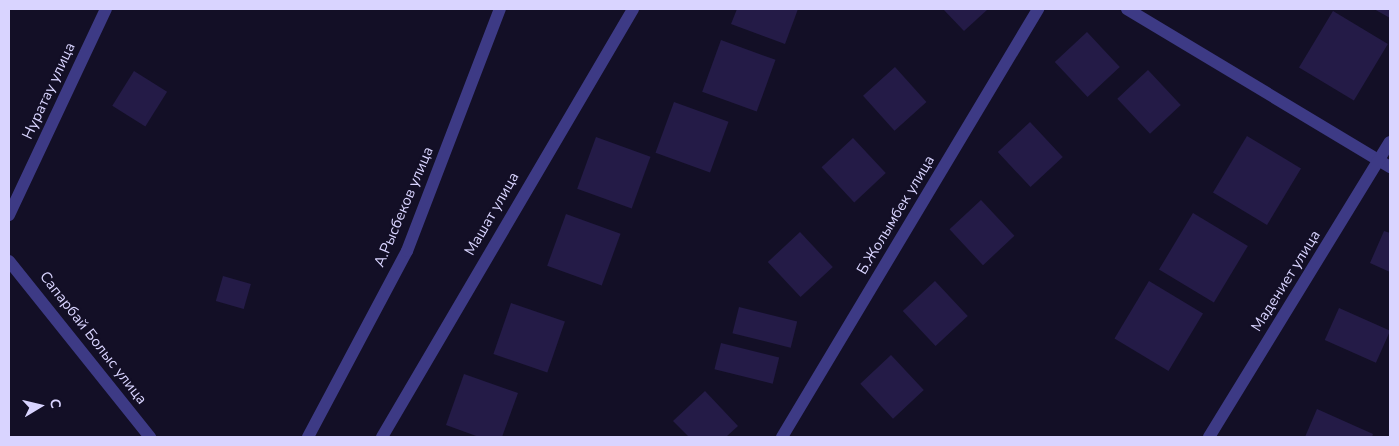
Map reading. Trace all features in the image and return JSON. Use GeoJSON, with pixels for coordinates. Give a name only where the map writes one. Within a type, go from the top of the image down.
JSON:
{"type":"FeatureCollection","features":[{"type":"Feature","properties":{"kind":"street","name":"Нуратау улица"},"geometry":{"type":"LineString","coordinates":[[9,214],[106,9]]}},
{"type":"Feature","properties":{"kind":"street","name":"А.Рысбеков улица"},"geometry":{"type":"LineString","coordinates":[[308,437],[407,251],[500,9]]}},
{"type":"Feature","properties":{"kind":"street","name":"Машат улица"},"geometry":{"type":"LineString","coordinates":[[382,437],[633,9]]}},
{"type":"Feature","properties":{"kind":"street","name":"Б.Жолымбек улица"},"geometry":{"type":"LineString","coordinates":[[782,437],[1038,9]]}},
{"type":"Feature","properties":{"kind":"street"},"geometry":{"type":"LineString","coordinates":[[1127,9],[1385,164]]}},
{"type":"Feature","properties":{"kind":"street","name":"Мадениет улица"},"geometry":{"type":"LineString","coordinates":[[1209,437],[1385,164],[1390,142]]}},
{"type":"Feature","properties":{"kind":"street","name":"Сапарбай Болыс улица"},"geometry":{"type":"LineString","coordinates":[[9,261],[150,437]]}},
{"type":"Feature","properties":{"kind":"building"},"geometry":{"type":"Polygon","coordinates":[[[737,9],[798,9],[785,44],[731,24],[737,9]]]}},
{"type":"Feature","properties":{"kind":"building"},"geometry":{"type":"Polygon","coordinates":[[[943,9],[988,9],[964,31],[943,9]]]}},
{"type":"Feature","properties":{"kind":"building"},"geometry":{"type":"Polygon","coordinates":[[[1374,9],[1390,9],[1390,18],[1374,9]]]}},
{"type":"Feature","properties":{"kind":"building"},"geometry":{"type":"Polygon","coordinates":[[[1333,11],[1388,44],[1354,101],[1299,68],[1333,11]]]}},
{"type":"Feature","properties":{"kind":"building"},"geometry":{"type":"Polygon","coordinates":[[[1087,32],[1120,67],[1088,97],[1055,62],[1087,32]]]}},
{"type":"Feature","properties":{"kind":"building"},"geometry":{"type":"Polygon","coordinates":[[[721,40],[776,60],[757,112],[702,92],[721,40]]]}},
{"type":"Feature","properties":{"kind":"building"},"geometry":{"type":"Polygon","coordinates":[[[895,67],[926,102],[894,131],[863,96],[895,67]]]}},
{"type":"Feature","properties":{"kind":"building"},"geometry":{"type":"Polygon","coordinates":[[[1148,70],[1181,105],[1150,134],[1117,99],[1148,70]]]}},
{"type":"Feature","properties":{"kind":"building"},"geometry":{"type":"Polygon","coordinates":[[[134,71],[167,92],[145,126],[112,106],[134,71]]]}},
{"type":"Feature","properties":{"kind":"building"},"geometry":{"type":"Polygon","coordinates":[[[674,102],[729,122],[710,173],[656,153],[674,102]]]}},
{"type":"Feature","properties":{"kind":"building"},"geometry":{"type":"Polygon","coordinates":[[[1030,122],[1063,157],[1031,187],[998,152],[1030,122]]]}},
{"type":"Feature","properties":{"kind":"building"},"geometry":{"type":"Polygon","coordinates":[[[1247,136],[1301,168],[1267,225],[1213,193],[1247,136]]]}},
{"type":"Feature","properties":{"kind":"building"},"geometry":{"type":"Polygon","coordinates":[[[596,137],[651,157],[632,209],[577,189],[596,137]]]}},
{"type":"Feature","properties":{"kind":"building"},"geometry":{"type":"Polygon","coordinates":[[[853,138],[886,173],[854,202],[822,167],[853,138]]]}},
{"type":"Feature","properties":{"kind":"building"},"geometry":{"type":"Polygon","coordinates":[[[981,200],[1014,236],[983,265],[950,229],[981,200]]]}},
{"type":"Feature","properties":{"kind":"building"},"geometry":{"type":"Polygon","coordinates":[[[1193,213],[1248,246],[1214,303],[1159,270],[1193,213]]]}},
{"type":"Feature","properties":{"kind":"building"},"geometry":{"type":"Polygon","coordinates":[[[566,214],[621,234],[602,286],[547,266],[566,214]]]}},
{"type":"Feature","properties":{"kind":"building"},"geometry":{"type":"Polygon","coordinates":[[[1384,231],[1390,233],[1390,272],[1370,263],[1384,231]]]}},
{"type":"Feature","properties":{"kind":"building"},"geometry":{"type":"Polygon","coordinates":[[[800,232],[833,267],[801,297],[768,262],[800,232]]]}},
{"type":"Feature","properties":{"kind":"building"},"geometry":{"type":"Polygon","coordinates":[[[223,276],[251,284],[244,309],[216,301],[223,276]]]}},
{"type":"Feature","properties":{"kind":"building"},"geometry":{"type":"Polygon","coordinates":[[[935,281],[968,316],[936,346],[903,311],[935,281]]]}},
{"type":"Feature","properties":{"kind":"building"},"geometry":{"type":"Polygon","coordinates":[[[1149,281],[1203,313],[1168,371],[1114,338],[1149,281]]]}},
{"type":"Feature","properties":{"kind":"building"},"geometry":{"type":"Polygon","coordinates":[[[511,303],[565,322],[547,373],[493,354],[511,303]]]}},
{"type":"Feature","properties":{"kind":"building"},"geometry":{"type":"Polygon","coordinates":[[[739,307],[797,322],[791,348],[732,333],[739,307]]]}},
{"type":"Feature","properties":{"kind":"building"},"geometry":{"type":"Polygon","coordinates":[[[1339,308],[1390,331],[1376,363],[1325,340],[1339,308]]]}},
{"type":"Feature","properties":{"kind":"building"},"geometry":{"type":"Polygon","coordinates":[[[721,343],[779,358],[773,384],[714,369],[721,343]]]}},
{"type":"Feature","properties":{"kind":"building"},"geometry":{"type":"Polygon","coordinates":[[[891,355],[924,390],[893,419],[860,384],[891,355]]]}},
{"type":"Feature","properties":{"kind":"building"},"geometry":{"type":"Polygon","coordinates":[[[464,374],[518,393],[502,437],[479,437],[446,425],[464,374]]]}},
{"type":"Feature","properties":{"kind":"building"},"geometry":{"type":"Polygon","coordinates":[[[705,391],[738,426],[726,437],[689,437],[673,421],[705,391]]]}},
{"type":"Feature","properties":{"kind":"building"},"geometry":{"type":"Polygon","coordinates":[[[1317,409],[1373,434],[1372,437],[1305,437],[1317,409]]]}}]}
